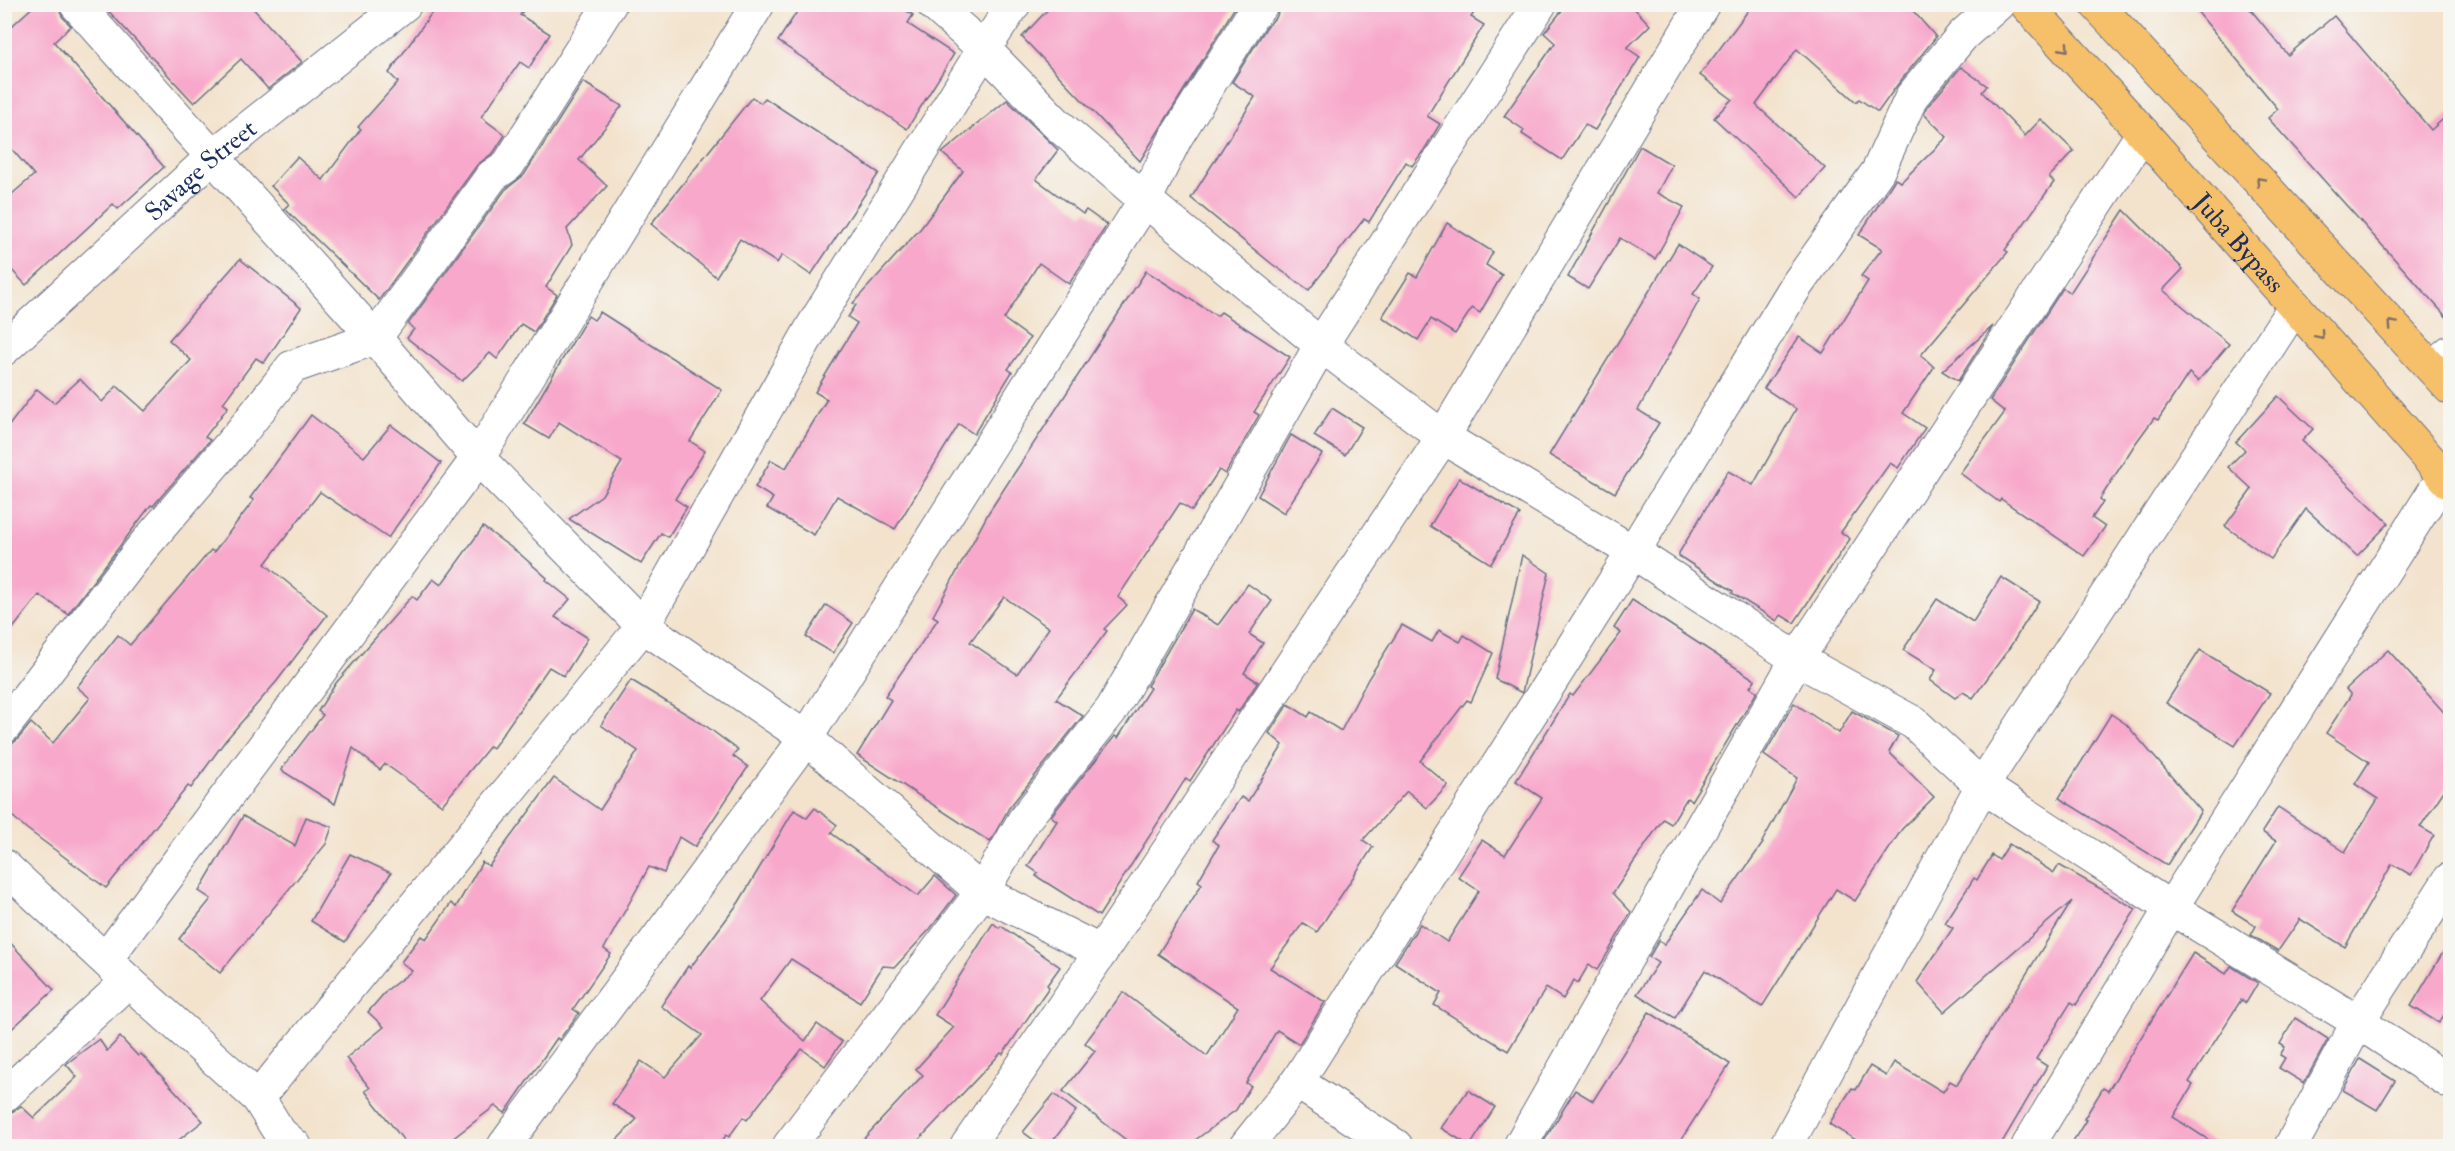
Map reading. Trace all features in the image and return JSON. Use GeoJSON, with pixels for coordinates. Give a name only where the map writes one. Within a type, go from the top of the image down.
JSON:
{"type":"FeatureCollection","features":[{"type":"Feature","properties":{"kind":"main road","name":"Juba Bypass"},"geometry":{"type":"LineString","coordinates":[[2026,4],[2143,133],[2447,480]]}},
{"type":"Feature","properties":{"kind":"main road"},"geometry":{"type":"LineString","coordinates":[[2096,4],[2444,369]]}},
{"type":"Feature","properties":{"kind":"street"},"geometry":{"type":"LineString","coordinates":[[76,4],[375,338],[478,458],[643,626],[806,738],[982,892],[1101,952]]}},
{"type":"Feature","properties":{"kind":"street","name":"Savage Street"},"geometry":{"type":"LineString","coordinates":[[4,349],[212,157],[405,4]]}},
{"type":"Feature","properties":{"kind":"street"},"geometry":{"type":"LineString","coordinates":[[4,727],[142,548],[243,430],[292,367],[375,338],[492,176],[508,165],[610,4]]}},
{"type":"Feature","properties":{"kind":"street"},"geometry":{"type":"LineString","coordinates":[[4,1096],[117,970],[478,458],[758,4]]}},
{"type":"Feature","properties":{"kind":"street"},"geometry":{"type":"LineString","coordinates":[[933,4],[984,49],[1057,124],[1146,200],[1321,345],[1443,437],[1633,552],[1797,659],[1914,723],[1982,786],[2171,908],[2358,1022],[2451,1082]]}},
{"type":"Feature","properties":{"kind":"street"},"geometry":{"type":"LineString","coordinates":[[258,1098],[643,626],[813,326],[1014,4]]}},
{"type":"Feature","properties":{"kind":"street"},"geometry":{"type":"LineString","coordinates":[[504,1146],[806,738],[1146,200],[1176,137],[1251,17],[1262,4]]}},
{"type":"Feature","properties":{"kind":"street"},"geometry":{"type":"LineString","coordinates":[[789,1146],[982,892],[1024,820],[1112,709],[1321,345],[1540,4]]}},
{"type":"Feature","properties":{"kind":"street"},"geometry":{"type":"LineString","coordinates":[[967,1146],[1101,952],[1443,437],[1703,4]]}},
{"type":"Feature","properties":{"kind":"street"},"geometry":{"type":"LineString","coordinates":[[1246,1146],[1297,1082],[1633,552],[1796,286],[1878,171],[1912,96],[1962,35],[1998,4]]}},
{"type":"Feature","properties":{"kind":"street"},"geometry":{"type":"LineString","coordinates":[[1520,1146],[1797,659],[2143,133]]}},
{"type":"Feature","properties":{"kind":"street"},"geometry":{"type":"LineString","coordinates":[[1786,1146],[1982,786],[2295,306]]}},
{"type":"Feature","properties":{"kind":"street"},"geometry":{"type":"LineString","coordinates":[[2028,1146],[2171,908],[2447,480]]}},
{"type":"Feature","properties":{"kind":"street"},"geometry":{"type":"LineString","coordinates":[[4,866],[258,1098],[280,1142]]}},
{"type":"Feature","properties":{"kind":"street"},"geometry":{"type":"LineString","coordinates":[[2291,1146],[2358,1022],[2451,879]]}},
{"type":"Feature","properties":{"kind":"street"},"geometry":{"type":"LineString","coordinates":[[1297,1082],[1396,1146]]}},
{"type":"Feature","properties":{"kind":"building"},"geometry":{"type":"Polygon","coordinates":[[[36,4],[58,4],[62,16],[71,26],[54,42],[164,167],[118,209],[113,204],[26,285],[4,262],[4,201],[34,175],[4,140],[4,33],[36,4]]]}},
{"type":"Feature","properties":{"kind":"building"},"geometry":{"type":"Polygon","coordinates":[[[102,4],[249,4],[302,62],[268,89],[241,59],[194,103],[102,4]]]}},
{"type":"Feature","properties":{"kind":"building"},"geometry":{"type":"Polygon","coordinates":[[[438,4],[528,4],[520,15],[550,34],[529,68],[520,62],[481,117],[505,135],[494,152],[477,165],[379,300],[284,209],[289,204],[271,186],[297,157],[323,180],[361,129],[358,127],[398,82],[389,73],[438,4]]]}},
{"type":"Feature","properties":{"kind":"building"},"geometry":{"type":"Polygon","coordinates":[[[802,4],[896,4],[913,15],[908,23],[911,26],[954,54],[907,129],[778,41],[802,4]]]}},
{"type":"Feature","properties":{"kind":"building"},"geometry":{"type":"Polygon","coordinates":[[[1053,4],[1237,4],[1140,161],[1022,37],[1053,4]]]}},
{"type":"Feature","properties":{"kind":"building"},"geometry":{"type":"Polygon","coordinates":[[[1280,4],[1480,4],[1471,17],[1484,25],[1427,116],[1440,124],[1424,150],[1412,166],[1406,162],[1369,222],[1364,219],[1309,290],[1272,264],[1191,198],[1255,97],[1232,82],[1266,28],[1277,16],[1280,4]]]}},
{"type":"Feature","properties":{"kind":"building"},"geometry":{"type":"Polygon","coordinates":[[[1567,4],[1630,4],[1650,25],[1627,48],[1640,57],[1595,130],[1585,125],[1562,160],[1522,134],[1524,130],[1504,116],[1555,43],[1544,33],[1567,4]]]}},
{"type":"Feature","properties":{"kind":"building"},"geometry":{"type":"Polygon","coordinates":[[[1753,4],[1907,4],[1936,37],[1878,112],[1859,99],[1856,102],[1797,49],[1756,105],[1825,168],[1799,197],[1714,118],[1732,99],[1700,75],[1753,4]]]}},
{"type":"Feature","properties":{"kind":"building"},"geometry":{"type":"Polygon","coordinates":[[[2191,4],[2246,4],[2288,55],[2334,16],[2431,130],[2451,112],[2451,322],[2268,118],[2278,109],[2191,4]]]}},
{"type":"Feature","properties":{"kind":"building"},"geometry":{"type":"Polygon","coordinates":[[[1961,67],[1987,86],[1982,92],[2025,136],[2041,119],[2074,151],[2049,177],[2054,182],[2005,250],[2008,252],[1921,355],[1934,367],[1903,413],[1925,428],[1898,468],[1890,463],[1841,532],[1850,539],[1794,623],[1781,615],[1777,621],[1732,593],[1733,591],[1679,556],[1679,553],[1728,471],[1753,485],[1796,409],[1764,388],[1799,337],[1823,353],[1868,281],[1861,276],[1882,249],[1859,235],[1895,179],[1901,182],[1947,137],[1924,114],[1928,106],[1961,67]]]}},
{"type":"Feature","properties":{"kind":"building"},"geometry":{"type":"Polygon","coordinates":[[[583,82],[622,106],[579,160],[607,186],[567,229],[572,245],[546,287],[557,295],[534,332],[521,324],[497,359],[490,353],[462,381],[407,338],[414,329],[408,324],[505,190],[524,175],[583,82]]]}},
{"type":"Feature","properties":{"kind":"building"},"geometry":{"type":"Polygon","coordinates":[[[752,97],[761,103],[765,98],[879,173],[811,275],[782,255],[777,263],[740,239],[716,277],[651,224],[752,97]]]}},
{"type":"Feature","properties":{"kind":"building"},"geometry":{"type":"Polygon","coordinates":[[[1007,100],[1058,150],[1036,179],[1083,214],[1086,210],[1107,225],[1069,284],[1039,263],[1004,319],[1030,338],[1008,369],[1012,372],[974,434],[959,424],[895,529],[837,496],[814,535],[767,508],[773,498],[755,487],[771,460],[786,468],[827,399],[815,392],[857,323],[848,317],[856,305],[853,303],[921,228],[963,171],[942,153],[1007,100]]]}},
{"type":"Feature","properties":{"kind":"building"},"geometry":{"type":"Polygon","coordinates":[[[1640,146],[1672,165],[1657,193],[1684,207],[1655,259],[1620,238],[1588,289],[1568,277],[1640,146]]]}},
{"type":"Feature","properties":{"kind":"building"},"geometry":{"type":"Polygon","coordinates":[[[2124,210],[2183,269],[2163,290],[2229,344],[2198,381],[2189,373],[2158,420],[2154,418],[2135,444],[2100,499],[2103,502],[2092,518],[2105,527],[2084,556],[2001,499],[1999,502],[1960,473],[2005,412],[1990,400],[2063,288],[2070,293],[2124,210]]]}},
{"type":"Feature","properties":{"kind":"building"},"geometry":{"type":"Polygon","coordinates":[[[1447,223],[1493,252],[1486,265],[1502,275],[1480,313],[1472,308],[1455,334],[1431,319],[1418,340],[1382,317],[1410,273],[1417,277],[1447,223]]]}},
{"type":"Feature","properties":{"kind":"building"},"geometry":{"type":"Polygon","coordinates":[[[1678,244],[1712,267],[1693,294],[1700,299],[1638,410],[1659,423],[1615,493],[1549,455],[1678,244]]]}},
{"type":"Feature","properties":{"kind":"building"},"geometry":{"type":"Polygon","coordinates":[[[240,259],[301,308],[264,363],[256,358],[223,403],[228,407],[205,437],[210,440],[153,506],[151,505],[68,614],[39,595],[4,640],[4,432],[37,389],[54,403],[80,379],[102,402],[117,386],[145,411],[191,360],[169,340],[240,259]]]}},
{"type":"Feature","properties":{"kind":"building"},"geometry":{"type":"Polygon","coordinates":[[[1146,271],[1217,316],[1221,312],[1290,357],[1254,412],[1259,415],[1225,474],[1219,470],[1192,511],[1180,503],[1118,597],[1127,605],[1104,629],[1107,631],[1056,699],[1083,716],[1009,808],[990,842],[857,755],[891,700],[885,696],[938,619],[933,616],[989,512],[1146,271]],[[1004,597],[970,642],[1017,674],[1049,628],[1004,597]]]}},
{"type":"Feature","properties":{"kind":"building"},"geometry":{"type":"Polygon","coordinates":[[[600,312],[722,390],[690,441],[705,451],[675,499],[687,507],[668,537],[661,533],[641,564],[569,519],[602,495],[622,462],[559,422],[549,439],[524,424],[588,316],[594,320],[600,312]]]}},
{"type":"Feature","properties":{"kind":"building"},"geometry":{"type":"Polygon","coordinates":[[[1993,326],[1958,381],[1942,371],[1993,326]]]}},
{"type":"Feature","properties":{"kind":"building"},"geometry":{"type":"Polygon","coordinates":[[[2278,396],[2313,429],[2302,441],[2389,523],[2357,556],[2306,509],[2271,559],[2225,526],[2252,489],[2228,467],[2245,450],[2236,442],[2278,396]]]}},
{"type":"Feature","properties":{"kind":"building"},"geometry":{"type":"Polygon","coordinates":[[[1332,408],[1362,427],[1345,455],[1314,436],[1332,408]]]}},
{"type":"Feature","properties":{"kind":"building"},"geometry":{"type":"Polygon","coordinates":[[[311,415],[364,457],[391,425],[441,463],[388,538],[320,492],[265,564],[327,615],[277,681],[225,741],[191,788],[188,786],[106,888],[4,809],[4,745],[12,744],[31,723],[53,743],[90,698],[77,687],[118,635],[130,645],[211,550],[214,552],[254,500],[250,498],[311,415]]]}},
{"type":"Feature","properties":{"kind":"building"},"geometry":{"type":"Polygon","coordinates":[[[1291,435],[1322,454],[1284,513],[1258,496],[1291,435]]]}},
{"type":"Feature","properties":{"kind":"building"},"geometry":{"type":"Polygon","coordinates":[[[1459,478],[1520,514],[1491,564],[1430,526],[1459,478]]]}},
{"type":"Feature","properties":{"kind":"building"},"geometry":{"type":"Polygon","coordinates":[[[483,527],[520,554],[547,578],[546,580],[570,599],[555,617],[588,638],[564,676],[549,667],[493,748],[490,746],[442,805],[385,764],[380,770],[353,748],[335,804],[281,770],[323,715],[318,711],[336,683],[412,596],[417,600],[433,579],[441,585],[483,527]]]}},
{"type":"Feature","properties":{"kind":"building"},"geometry":{"type":"Polygon","coordinates":[[[1522,555],[1549,573],[1522,693],[1495,679],[1522,555]]]}},
{"type":"Feature","properties":{"kind":"building"},"geometry":{"type":"Polygon","coordinates":[[[2001,577],[2039,601],[2008,650],[1973,698],[1963,692],[1955,698],[1930,680],[1936,670],[1903,650],[1937,599],[1973,622],[2001,577]]]}},
{"type":"Feature","properties":{"kind":"building"},"geometry":{"type":"Polygon","coordinates":[[[1248,584],[1272,601],[1249,634],[1263,643],[1244,673],[1258,682],[1238,712],[1236,710],[1190,781],[1186,778],[1099,916],[1036,876],[1038,873],[1028,866],[1057,821],[1051,816],[1115,736],[1118,738],[1150,688],[1147,686],[1192,609],[1218,625],[1248,584]]]}},
{"type":"Feature","properties":{"kind":"building"},"geometry":{"type":"Polygon","coordinates":[[[1632,600],[1755,680],[1750,687],[1757,692],[1691,801],[1687,798],[1671,824],[1663,819],[1613,893],[1631,912],[1597,970],[1589,964],[1578,983],[1574,980],[1563,999],[1546,988],[1508,1051],[1434,1005],[1441,993],[1395,963],[1420,924],[1447,942],[1479,891],[1458,877],[1482,840],[1505,855],[1542,798],[1516,781],[1570,694],[1573,696],[1621,633],[1614,628],[1632,600]]]}},
{"type":"Feature","properties":{"kind":"building"},"geometry":{"type":"Polygon","coordinates":[[[826,605],[853,623],[833,653],[806,637],[826,605]]]}},
{"type":"Feature","properties":{"kind":"building"},"geometry":{"type":"Polygon","coordinates":[[[1402,625],[1432,642],[1439,630],[1460,642],[1464,635],[1493,653],[1471,702],[1467,700],[1420,761],[1448,785],[1427,808],[1407,791],[1363,840],[1373,847],[1317,932],[1303,923],[1270,968],[1325,1002],[1299,1044],[1277,1030],[1246,1083],[1251,1086],[1236,1110],[1187,1146],[1134,1146],[1063,1091],[1095,1051],[1085,1043],[1123,992],[1207,1056],[1238,1007],[1158,954],[1202,884],[1198,881],[1219,845],[1212,840],[1241,797],[1248,801],[1283,745],[1269,733],[1288,704],[1308,717],[1311,712],[1341,731],[1368,679],[1402,625]]]}},
{"type":"Feature","properties":{"kind":"building"},"geometry":{"type":"Polygon","coordinates":[[[2200,650],[2270,693],[2235,746],[2166,703],[2200,650]]]}},
{"type":"Feature","properties":{"kind":"building"},"geometry":{"type":"Polygon","coordinates":[[[2388,650],[2450,719],[2451,780],[2420,827],[2434,835],[2411,875],[2392,864],[2345,947],[2300,919],[2278,951],[2251,935],[2256,926],[2232,911],[2276,841],[2262,832],[2278,807],[2345,852],[2378,799],[2355,784],[2369,762],[2326,733],[2351,695],[2346,689],[2388,650]]]}},
{"type":"Feature","properties":{"kind":"building"},"geometry":{"type":"Polygon","coordinates":[[[631,680],[706,726],[738,750],[733,756],[748,767],[695,847],[679,837],[664,873],[649,867],[604,949],[611,954],[573,1009],[579,1013],[559,1040],[557,1038],[505,1113],[495,1106],[443,1146],[408,1146],[365,1091],[370,1088],[346,1058],[384,1027],[368,1012],[387,990],[412,971],[401,962],[421,936],[426,939],[451,903],[456,907],[482,862],[489,866],[554,778],[600,810],[638,751],[601,725],[631,680]]]}},
{"type":"Feature","properties":{"kind":"building"},"geometry":{"type":"Polygon","coordinates":[[[1794,703],[1839,733],[1852,711],[1898,736],[1889,752],[1934,797],[1902,829],[1855,901],[1836,889],[1762,1007],[1705,970],[1675,1018],[1637,994],[1658,963],[1649,957],[1659,940],[1664,945],[1702,890],[1720,904],[1763,843],[1797,778],[1764,755],[1794,703]]]}},
{"type":"Feature","properties":{"kind":"building"},"geometry":{"type":"Polygon","coordinates":[[[2111,714],[2126,724],[2201,811],[2167,865],[2059,798],[2111,714]]]}},
{"type":"Feature","properties":{"kind":"building"},"geometry":{"type":"Polygon","coordinates":[[[815,808],[837,825],[831,833],[918,896],[935,876],[956,895],[930,929],[895,967],[883,966],[860,1002],[791,959],[760,1001],[805,1041],[817,1024],[842,1042],[825,1066],[802,1049],[747,1120],[743,1117],[729,1137],[726,1135],[719,1146],[611,1146],[637,1119],[612,1104],[641,1061],[665,1077],[702,1035],[661,1006],[688,966],[690,968],[739,902],[794,810],[807,818],[815,808]]]}},
{"type":"Feature","properties":{"kind":"building"},"geometry":{"type":"Polygon","coordinates":[[[243,816],[295,846],[306,817],[332,827],[326,844],[220,973],[179,939],[211,899],[199,891],[243,816]]]}},
{"type":"Feature","properties":{"kind":"building"},"geometry":{"type":"Polygon","coordinates":[[[2009,844],[2054,873],[2059,865],[2136,909],[2076,1005],[2071,1002],[2036,1059],[2047,1066],[2000,1146],[1866,1146],[1829,1124],[1852,1088],[1856,1090],[1870,1066],[1886,1076],[1894,1062],[1943,1092],[1950,1081],[1957,1085],[2072,901],[1944,1012],[1917,982],[1953,928],[1945,923],[1974,878],[1977,880],[1992,855],[1999,860],[2009,844]]]}},
{"type":"Feature","properties":{"kind":"building"},"geometry":{"type":"Polygon","coordinates":[[[350,854],[391,873],[345,942],[311,921],[350,854]]]}},
{"type":"Feature","properties":{"kind":"building"},"geometry":{"type":"Polygon","coordinates":[[[993,923],[999,928],[1001,926],[1060,967],[1047,985],[1049,987],[1003,1054],[1001,1053],[913,1146],[857,1146],[923,1075],[916,1069],[954,1027],[935,1015],[993,923]]]}},
{"type":"Feature","properties":{"kind":"building"},"geometry":{"type":"Polygon","coordinates":[[[4,936],[54,990],[4,1036],[4,936]]]}},
{"type":"Feature","properties":{"kind":"building"},"geometry":{"type":"Polygon","coordinates":[[[2451,939],[2451,1004],[2439,1023],[2411,1006],[2451,939]]]}},
{"type":"Feature","properties":{"kind":"building"},"geometry":{"type":"Polygon","coordinates":[[[2193,953],[2226,974],[2231,966],[2258,983],[2246,1003],[2241,1000],[2189,1082],[2193,1085],[2173,1117],[2218,1146],[2070,1146],[2103,1088],[2108,1091],[2193,953]]]}},
{"type":"Feature","properties":{"kind":"building"},"geometry":{"type":"Polygon","coordinates":[[[1649,1012],[1730,1064],[1677,1146],[1541,1146],[1575,1090],[1593,1101],[1649,1012]]]}},
{"type":"Feature","properties":{"kind":"building"},"geometry":{"type":"Polygon","coordinates":[[[2295,1018],[2328,1039],[2304,1083],[2279,1068],[2285,1058],[2280,1055],[2285,1047],[2280,1044],[2295,1018]]]}},
{"type":"Feature","properties":{"kind":"building"},"geometry":{"type":"Polygon","coordinates":[[[120,1037],[138,1056],[141,1054],[203,1121],[171,1146],[4,1146],[4,1114],[9,1114],[21,1106],[34,1118],[77,1077],[66,1064],[99,1039],[107,1051],[120,1037]]]}},
{"type":"Feature","properties":{"kind":"building"},"geometry":{"type":"Polygon","coordinates":[[[2360,1059],[2395,1081],[2377,1110],[2343,1090],[2360,1059]]]}},
{"type":"Feature","properties":{"kind":"building"},"geometry":{"type":"Polygon","coordinates":[[[1468,1090],[1495,1107],[1470,1146],[1441,1128],[1468,1090]]]}},
{"type":"Feature","properties":{"kind":"building"},"geometry":{"type":"Polygon","coordinates":[[[1054,1094],[1076,1111],[1049,1146],[1042,1146],[1023,1132],[1054,1094]]]}}]}
